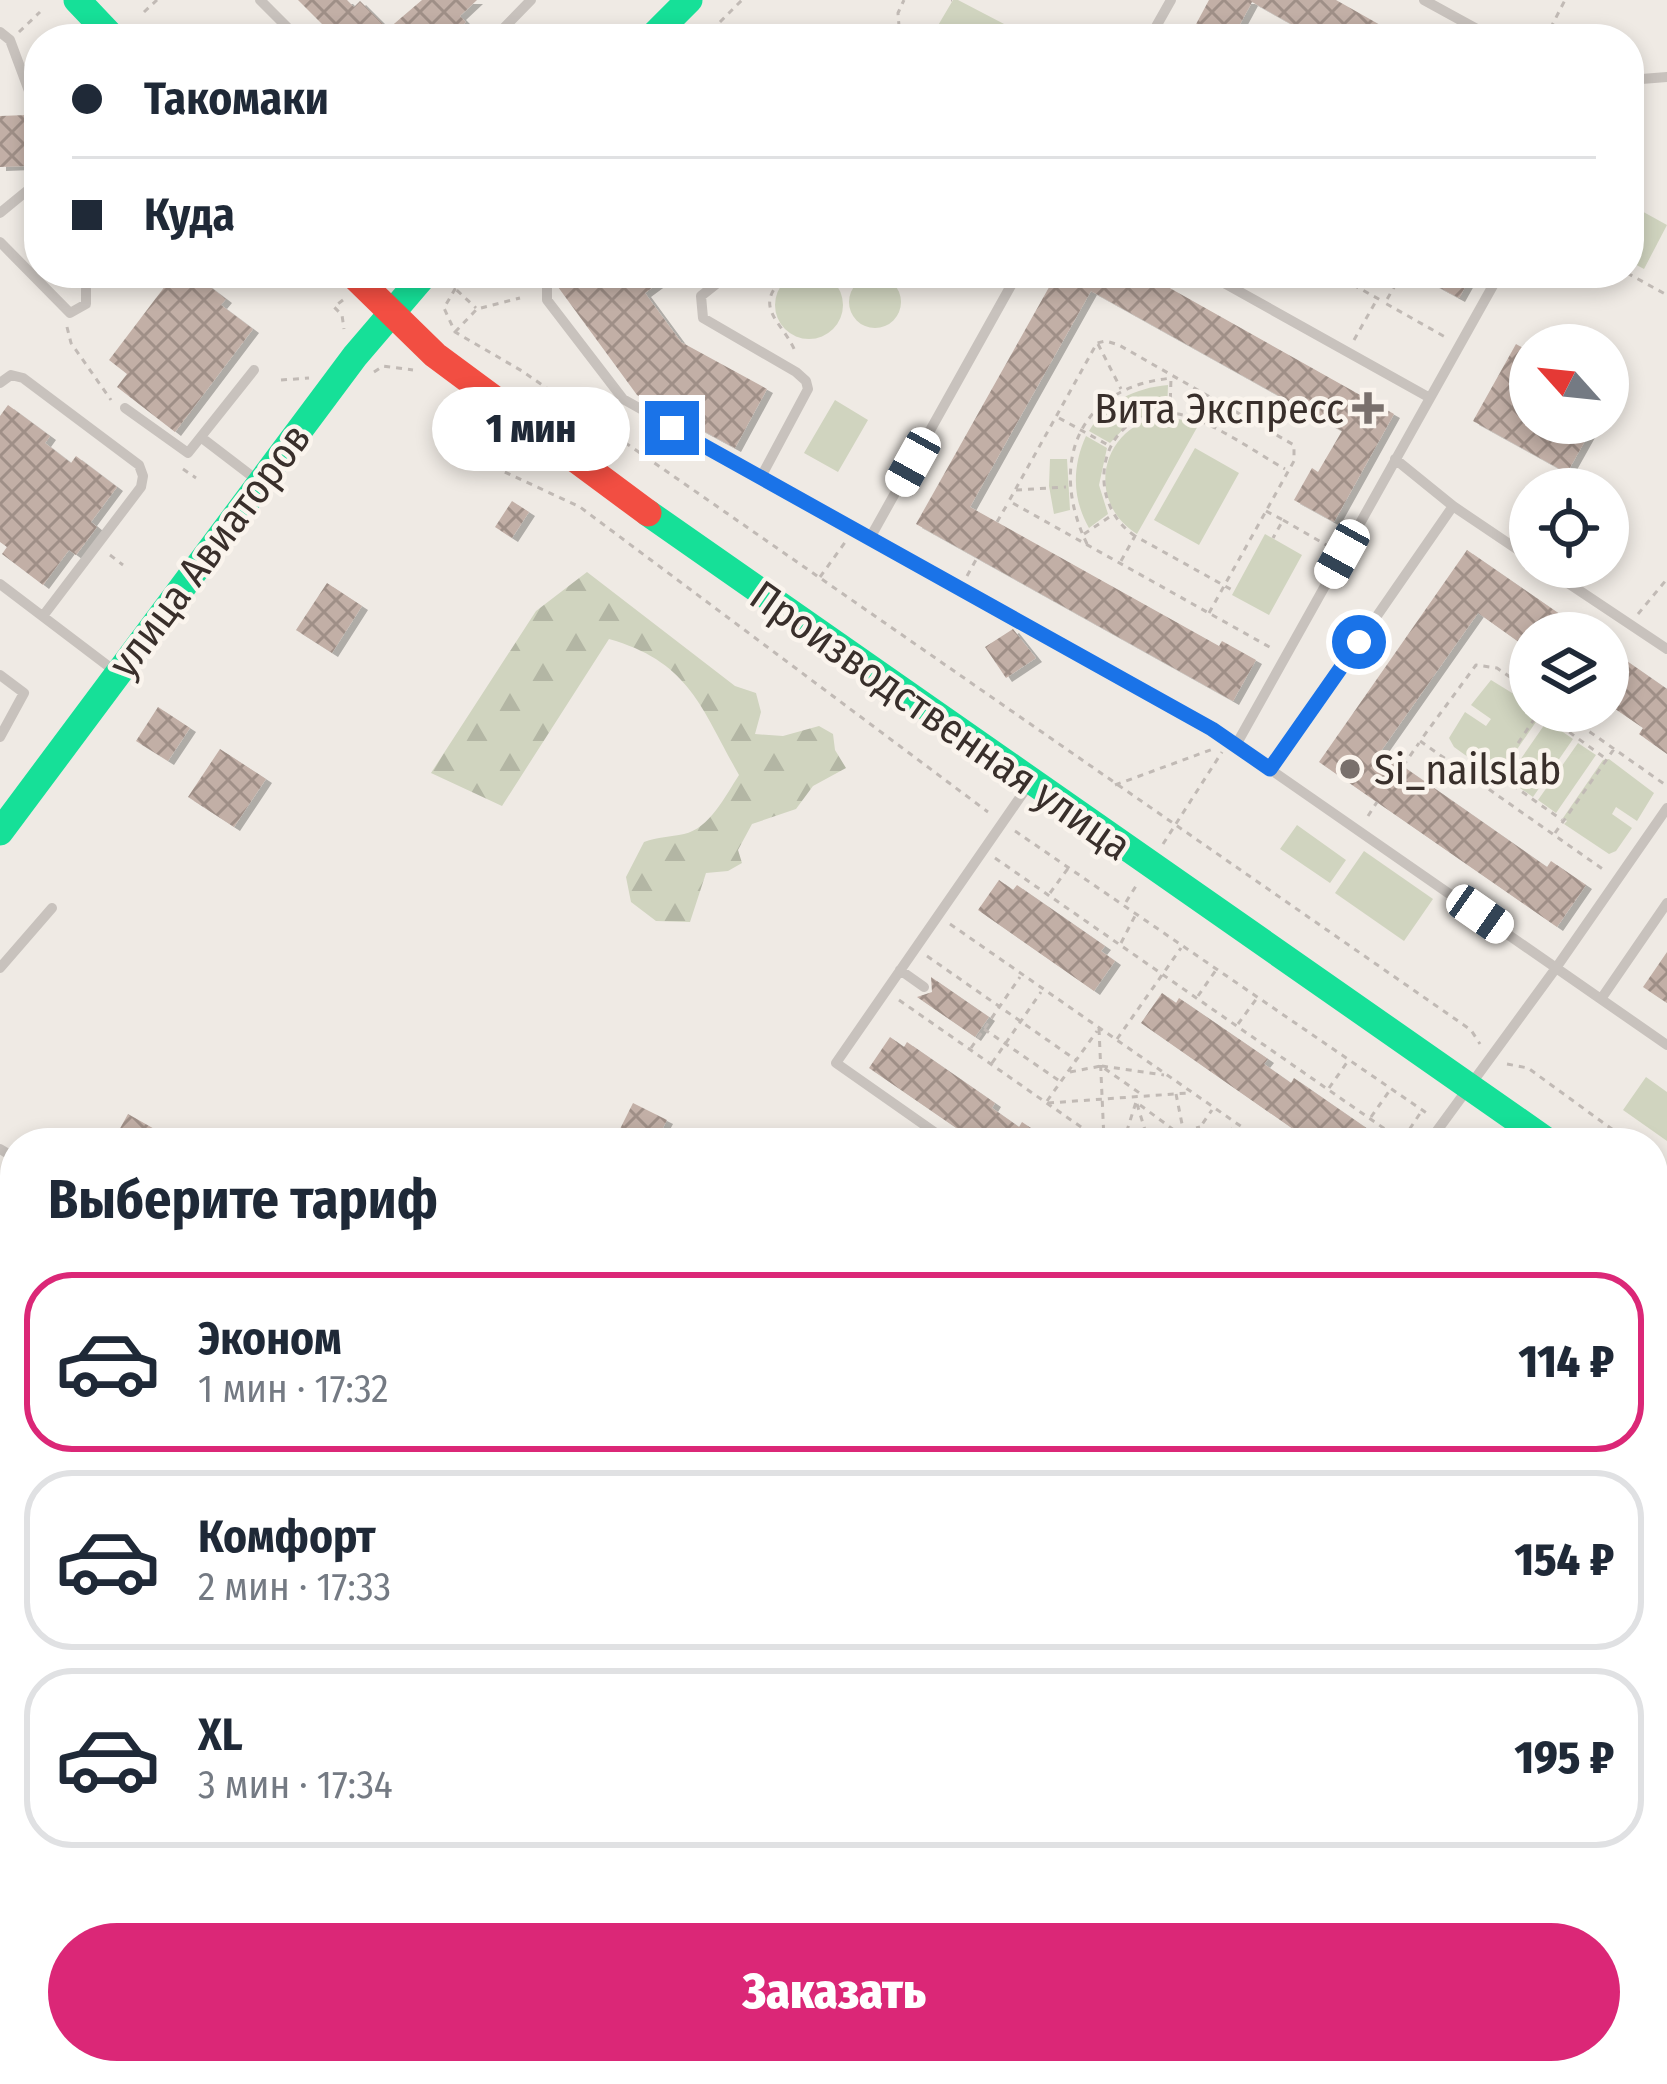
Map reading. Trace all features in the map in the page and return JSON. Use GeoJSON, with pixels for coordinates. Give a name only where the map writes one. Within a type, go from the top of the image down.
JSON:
{"type":"FeatureCollection","features":[{"type":"Feature","properties":{"kind":"main road"},"geometry":{"type":"LineString","coordinates":[[76,0],[99,24]]}},
{"type":"Feature","properties":{"kind":"main road"},"geometry":{"type":"LineString","coordinates":[[665,24],[689,0]]}},
{"type":"Feature","properties":{"kind":"main road","name":"Производственная улица"},"geometry":{"type":"LineString","coordinates":[[351,288],[392,315],[477,390],[530,429],[1529,1128]]}},
{"type":"Feature","properties":{"kind":"main road","name":"улица Авиаторов"},"geometry":{"type":"LineString","coordinates":[[0,832],[355,356],[423,288]]}},
{"type":"Feature","properties":{"kind":"lane"},"geometry":{"type":"LineString","coordinates":[[260,0],[284,24]]}},
{"type":"Feature","properties":{"kind":"lane"},"geometry":{"type":"LineString","coordinates":[[508,24],[531,0]]}},
{"type":"Feature","properties":{"kind":"lane"},"geometry":{"type":"LineString","coordinates":[[1424,0],[1468,24]]}},
{"type":"Feature","properties":{"kind":"lane"},"geometry":{"type":"LineString","coordinates":[[5,36],[24,80]]}},
{"type":"Feature","properties":{"kind":"lane"},"geometry":{"type":"LineString","coordinates":[[0,213],[24,193]]}},
{"type":"Feature","properties":{"kind":"lane"},"geometry":{"type":"LineString","coordinates":[[0,242],[24,266]]}},
{"type":"Feature","properties":{"kind":"lane"},"geometry":{"type":"LineString","coordinates":[[45,288],[70,313],[86,304],[86,289]]}},
{"type":"Feature","properties":{"kind":"lane"},"geometry":{"type":"LineString","coordinates":[[547,288],[547,300],[618,394],[1236,745],[1667,1045]]}},
{"type":"Feature","properties":{"kind":"lane"},"geometry":{"type":"LineString","coordinates":[[711,288],[701,296],[703,318],[806,381],[805,399],[761,477]]}},
{"type":"Feature","properties":{"kind":"lane"},"geometry":{"type":"LineString","coordinates":[[870,538],[1010,288]]}},
{"type":"Feature","properties":{"kind":"lane"},"geometry":{"type":"LineString","coordinates":[[1233,288],[1430,398]]}},
{"type":"Feature","properties":{"kind":"lane"},"geometry":{"type":"LineString","coordinates":[[1236,745],[1491,288]]}},
{"type":"Feature","properties":{"kind":"lane"},"geometry":{"type":"LineString","coordinates":[[125,408],[184,453],[193,450],[254,370]]}},
{"type":"Feature","properties":{"kind":"lane"},"geometry":{"type":"LineString","coordinates":[[0,383],[11,375],[23,377],[139,465],[143,476],[141,487],[43,616]]}},
{"type":"Feature","properties":{"kind":"lane"},"geometry":{"type":"LineString","coordinates":[[202,438],[260,483]]}},
{"type":"Feature","properties":{"kind":"lane"},"geometry":{"type":"LineString","coordinates":[[1395,459],[1509,544]]}},
{"type":"Feature","properties":{"kind":"lane"},"geometry":{"type":"LineString","coordinates":[[1270,769],[1453,506]]}},
{"type":"Feature","properties":{"kind":"lane"},"geometry":{"type":"LineString","coordinates":[[0,584],[116,672]]}},
{"type":"Feature","properties":{"kind":"lane"},"geometry":{"type":"LineString","coordinates":[[1576,588],[1667,649]]}},
{"type":"Feature","properties":{"kind":"lane"},"geometry":{"type":"LineString","coordinates":[[0,675],[25,693],[0,737]]}},
{"type":"Feature","properties":{"kind":"lane"},"geometry":{"type":"LineString","coordinates":[[928,1128],[836,1064],[1030,783]]}},
{"type":"Feature","properties":{"kind":"lane"},"geometry":{"type":"LineString","coordinates":[[1439,1128],[1472,1088],[1667,808]]}},
{"type":"Feature","properties":{"kind":"lane"},"geometry":{"type":"LineString","coordinates":[[1601,999],[1667,903]]}},
{"type":"Feature","properties":{"kind":"lane"},"geometry":{"type":"LineString","coordinates":[[0,968],[52,908]]}},
{"type":"Feature","properties":{"kind":"lane"},"geometry":{"type":"LineString","coordinates":[[900,970],[924,987]]}},
{"type":"Feature","properties":{"kind":"path"},"geometry":{"type":"LineString","coordinates":[[144,12],[157,0]]}},
{"type":"Feature","properties":{"kind":"path"},"geometry":{"type":"LineString","coordinates":[[718,24],[742,0]]}},
{"type":"Feature","properties":{"kind":"path"},"geometry":{"type":"LineString","coordinates":[[5,36],[40,12]]}},
{"type":"Feature","properties":{"kind":"path"},"geometry":{"type":"LineString","coordinates":[[343,336],[342,315],[334,307],[347,288]]}},
{"type":"Feature","properties":{"kind":"path"},"geometry":{"type":"LineString","coordinates":[[778,288],[769,310],[793,344],[796,372]]}},
{"type":"Feature","properties":{"kind":"path"},"geometry":{"type":"LineString","coordinates":[[1359,288],[1460,344]]}},
{"type":"Feature","properties":{"kind":"path"},"geometry":{"type":"LineString","coordinates":[[1385,303],[1394,288]]}},
{"type":"Feature","properties":{"kind":"path"},"geometry":{"type":"LineString","coordinates":[[477,309],[455,289],[444,308],[455,332],[522,371],[1471,1030],[1486,1049]]}},
{"type":"Feature","properties":{"kind":"path"},"geometry":{"type":"LineString","coordinates":[[455,332],[477,309],[520,298]]}},
{"type":"Feature","properties":{"kind":"path"},"geometry":{"type":"LineString","coordinates":[[1348,352],[1377,298]]}},
{"type":"Feature","properties":{"kind":"path"},"geometry":{"type":"LineString","coordinates":[[1097,343],[1115,344],[1294,445],[1296,455],[1288,471],[1209,613]]}},
{"type":"Feature","properties":{"kind":"path"},"geometry":{"type":"LineString","coordinates":[[1097,343],[1122,391]]}},
{"type":"Feature","properties":{"kind":"path"},"geometry":{"type":"LineString","coordinates":[[997,522],[1097,343]]}},
{"type":"Feature","properties":{"kind":"path"},"geometry":{"type":"LineString","coordinates":[[374,372],[383,366],[421,371]]}},
{"type":"Feature","properties":{"kind":"path"},"geometry":{"type":"LineString","coordinates":[[281,380],[316,377]]}},
{"type":"Feature","properties":{"kind":"path"},"geometry":{"type":"LineString","coordinates":[[1088,546],[1068,488],[1070,461],[1082,430],[1104,403],[1122,391],[1174,378]]}},
{"type":"Feature","properties":{"kind":"path"},"geometry":{"type":"LineString","coordinates":[[1170,412],[1174,378]]}},
{"type":"Feature","properties":{"kind":"path"},"geometry":{"type":"LineString","coordinates":[[1198,421],[1212,397]]}},
{"type":"Feature","properties":{"kind":"path"},"geometry":{"type":"LineString","coordinates":[[1234,591],[1135,536],[1112,515],[1102,486],[1110,446],[1134,422],[1170,412],[1198,421],[1288,471]]}},
{"type":"Feature","properties":{"kind":"path"},"geometry":{"type":"LineString","coordinates":[[1056,416],[1110,446]]}},
{"type":"Feature","properties":{"kind":"path"},"geometry":{"type":"LineString","coordinates":[[485,459],[580,507],[1001,822],[1448,1128]]}},
{"type":"Feature","properties":{"kind":"path"},"geometry":{"type":"LineString","coordinates":[[1015,490],[1068,488]]}},
{"type":"Feature","properties":{"kind":"path"},"geometry":{"type":"LineString","coordinates":[[1009,501],[1286,656]]}},
{"type":"Feature","properties":{"kind":"path"},"geometry":{"type":"LineString","coordinates":[[1266,511],[1342,554]]}},
{"type":"Feature","properties":{"kind":"path"},"geometry":{"type":"LineString","coordinates":[[1083,535],[1112,515]]}},
{"type":"Feature","properties":{"kind":"path"},"geometry":{"type":"LineString","coordinates":[[1273,538],[1282,520]]}},
{"type":"Feature","properties":{"kind":"path"},"geometry":{"type":"LineString","coordinates":[[819,579],[852,533]]}},
{"type":"Feature","properties":{"kind":"path"},"geometry":{"type":"LineString","coordinates":[[1119,563],[1135,536]]}},
{"type":"Feature","properties":{"kind":"path"},"geometry":{"type":"LineString","coordinates":[[960,588],[977,558]]}},
{"type":"Feature","properties":{"kind":"path"},"geometry":{"type":"LineString","coordinates":[[1637,616],[1667,579]]}},
{"type":"Feature","properties":{"kind":"path"},"geometry":{"type":"LineString","coordinates":[[1402,766],[1476,665],[1497,668],[1509,676]]}},
{"type":"Feature","properties":{"kind":"path"},"geometry":{"type":"LineString","coordinates":[[1487,788],[1526,732]]}},
{"type":"Feature","properties":{"kind":"path"},"geometry":{"type":"LineString","coordinates":[[1569,732],[1607,759]]}},
{"type":"Feature","properties":{"kind":"path"},"geometry":{"type":"LineString","coordinates":[[1590,732],[1667,786]]}},
{"type":"Feature","properties":{"kind":"path"},"geometry":{"type":"LineString","coordinates":[[1420,742],[1618,879]]}},
{"type":"Feature","properties":{"kind":"path"},"geometry":{"type":"LineString","coordinates":[[1115,785],[1226,744],[1163,844]]}},
{"type":"Feature","properties":{"kind":"path"},"geometry":{"type":"LineString","coordinates":[[1554,835],[1614,749]]}},
{"type":"Feature","properties":{"kind":"path"},"geometry":{"type":"LineString","coordinates":[[1497,774],[1564,821]]}},
{"type":"Feature","properties":{"kind":"path"},"geometry":{"type":"LineString","coordinates":[[1358,830],[1377,802]]}},
{"type":"Feature","properties":{"kind":"path"},"geometry":{"type":"LineString","coordinates":[[994,857],[1384,1128]]}},
{"type":"Feature","properties":{"kind":"path"},"geometry":{"type":"LineString","coordinates":[[1049,895],[1070,866]]}},
{"type":"Feature","properties":{"kind":"path"},"geometry":{"type":"LineString","coordinates":[[1125,904],[1136,886]]}},
{"type":"Feature","properties":{"kind":"path"},"geometry":{"type":"LineString","coordinates":[[1120,945],[1137,912]]}},
{"type":"Feature","properties":{"kind":"path"},"geometry":{"type":"LineString","coordinates":[[948,923],[1243,1128]]}},
{"type":"Feature","properties":{"kind":"path"},"geometry":{"type":"LineString","coordinates":[[1116,1040],[1183,946]]}},
{"type":"Feature","properties":{"kind":"path"},"geometry":{"type":"LineString","coordinates":[[926,955],[1076,1060]]}},
{"type":"Feature","properties":{"kind":"path"},"geometry":{"type":"LineString","coordinates":[[1197,998],[1217,968]]}},
{"type":"Feature","properties":{"kind":"path"},"geometry":{"type":"LineString","coordinates":[[970,1050],[1022,974]]}},
{"type":"Feature","properties":{"kind":"path"},"geometry":{"type":"LineString","coordinates":[[991,1064],[1043,989]]}},
{"type":"Feature","properties":{"kind":"path"},"geometry":{"type":"LineString","coordinates":[[886,992],[1082,1128]]}},
{"type":"Feature","properties":{"kind":"path"},"geometry":{"type":"LineString","coordinates":[[1237,1026],[1258,996]]}},
{"type":"Feature","properties":{"kind":"path"},"geometry":{"type":"LineString","coordinates":[[1046,1103],[1099,1028]]}},
{"type":"Feature","properties":{"kind":"path"},"geometry":{"type":"LineString","coordinates":[[1099,1028],[1103,1128]]}},
{"type":"Feature","properties":{"kind":"path"},"geometry":{"type":"LineString","coordinates":[[984,1029],[1061,1082]]}},
{"type":"Feature","properties":{"kind":"path"},"geometry":{"type":"LineString","coordinates":[[1328,1089],[1350,1059]]}},
{"type":"Feature","properties":{"kind":"path"},"geometry":{"type":"LineString","coordinates":[[1506,1063],[1528,1068],[1610,1128]]}},
{"type":"Feature","properties":{"kind":"path"},"geometry":{"type":"LineString","coordinates":[[1068,1072],[1101,1066],[1168,1076]]}},
{"type":"Feature","properties":{"kind":"path"},"geometry":{"type":"LineString","coordinates":[[1101,1066],[1144,1096]]}},
{"type":"Feature","properties":{"kind":"path"},"geometry":{"type":"LineString","coordinates":[[1370,1118],[1391,1088]]}},
{"type":"Feature","properties":{"kind":"path"},"geometry":{"type":"LineString","coordinates":[[1046,1103],[1192,1093]]}},
{"type":"Feature","properties":{"kind":"path"},"geometry":{"type":"LineString","coordinates":[[1176,1094],[1180,1128]]}},
{"type":"Feature","properties":{"kind":"path"},"geometry":{"type":"LineString","coordinates":[[1136,1099],[1176,1128]]}},
{"type":"Feature","properties":{"kind":"path"},"geometry":{"type":"LineString","coordinates":[[1136,1099],[1145,1128]]}},
{"type":"Feature","properties":{"kind":"path"},"geometry":{"type":"LineString","coordinates":[[1127,1128],[1136,1099]]}},
{"type":"Feature","properties":{"kind":"path"},"geometry":{"type":"LineString","coordinates":[[1196,1128],[1214,1108]]}},
{"type":"Feature","properties":{"kind":"path"},"geometry":{"type":"LineString","coordinates":[[1412,1128],[1423,1110]]}},
{"type":"Feature","properties":{"kind":"path"},"geometry":{"type":"LineString","coordinates":[[1232,1128],[1236,1123]]}},
{"type":"Feature","properties":{"kind":"green space"},"geometry":{"type":"Polygon","coordinates":[[[953,0],[958,0],[1004,24],[939,24],[953,0]]]}},
{"type":"Feature","properties":{"kind":"green space"},"geometry":{"type":"Polygon","coordinates":[[[1644,212],[1667,225],[1644,269],[1644,212]]]}},
{"type":"Feature","properties":{"kind":"green space"},"geometry":{"type":"Polygon","coordinates":[[[780,288],[838,288],[841,318],[822,337],[796,337],[777,318],[780,288]]]}},
{"type":"Feature","properties":{"kind":"green space"},"geometry":{"type":"Polygon","coordinates":[[[854,288],[896,288],[899,312],[885,326],[865,326],[851,312],[854,288]]]}},
{"type":"Feature","properties":{"kind":"green space"},"geometry":{"type":"Polygon","coordinates":[[[1168,385],[1167,411],[1133,419],[1110,443],[1089,431],[1122,398],[1168,385]]]}},
{"type":"Feature","properties":{"kind":"green space"},"geometry":{"type":"Polygon","coordinates":[[[835,400],[868,420],[838,472],[804,453],[835,400]]]}},
{"type":"Feature","properties":{"kind":"green space"},"geometry":{"type":"Polygon","coordinates":[[[1166,416],[1199,424],[1137,534],[1109,502],[1107,464],[1127,432],[1144,421],[1166,416]]]}},
{"type":"Feature","properties":{"kind":"green space"},"geometry":{"type":"Polygon","coordinates":[[[1086,436],[1107,448],[1099,485],[1108,514],[1089,528],[1076,482],[1086,436]]]}},
{"type":"Feature","properties":{"kind":"green space"},"geometry":{"type":"Polygon","coordinates":[[[1195,448],[1239,473],[1199,545],[1154,520],[1195,448]]]}},
{"type":"Feature","properties":{"kind":"green space"},"geometry":{"type":"Polygon","coordinates":[[[1050,459],[1067,459],[1070,510],[1054,514],[1049,486],[1050,459]]]}},
{"type":"Feature","properties":{"kind":"green space"},"geometry":{"type":"Polygon","coordinates":[[[1265,534],[1302,555],[1269,615],[1232,595],[1265,534]]]}},
{"type":"Feature","properties":{"kind":"green space"},"geometry":{"type":"Polygon","coordinates":[[[587,572],[735,686],[756,693],[761,712],[755,734],[783,736],[819,726],[833,734],[835,750],[846,768],[813,786],[796,809],[752,824],[738,850],[742,863],[728,871],[706,873],[690,922],[656,921],[631,902],[626,877],[644,842],[693,831],[716,810],[739,775],[690,690],[658,661],[609,639],[502,806],[431,773],[536,611],[587,572]]]}},
{"type":"Feature","properties":{"kind":"green space"},"geometry":{"type":"Polygon","coordinates":[[[1491,680],[1509,691],[1509,732],[1529,732],[1500,774],[1493,775],[1454,747],[1449,738],[1465,712],[1486,726],[1491,719],[1471,705],[1491,680]]]}},
{"type":"Feature","properties":{"kind":"green space"},"geometry":{"type":"Polygon","coordinates":[[[1539,732],[1563,732],[1573,739],[1533,797],[1507,779],[1539,732]]]}},
{"type":"Feature","properties":{"kind":"green space"},"geometry":{"type":"Polygon","coordinates":[[[1578,743],[1596,755],[1556,813],[1538,800],[1578,743]]]}},
{"type":"Feature","properties":{"kind":"green space"},"geometry":{"type":"Polygon","coordinates":[[[1609,759],[1654,793],[1637,821],[1616,807],[1612,814],[1632,828],[1609,854],[1564,824],[1563,818],[1603,760],[1609,759]]]}},
{"type":"Feature","properties":{"kind":"green space"},"geometry":{"type":"Polygon","coordinates":[[[1297,825],[1346,860],[1330,883],[1280,849],[1297,825]]]}},
{"type":"Feature","properties":{"kind":"green space"},"geometry":{"type":"Polygon","coordinates":[[[1364,851],[1433,899],[1404,941],[1335,893],[1364,851]]]}},
{"type":"Feature","properties":{"kind":"green space"},"geometry":{"type":"Polygon","coordinates":[[[1646,1077],[1667,1092],[1667,1128],[1649,1128],[1623,1110],[1646,1077]]]}},
{"type":"Feature","properties":{"kind":"building"},"geometry":{"type":"Polygon","coordinates":[[[298,0],[347,0],[354,7],[360,1],[383,24],[322,24],[298,0]]]}},
{"type":"Feature","properties":{"kind":"building"},"geometry":{"type":"Polygon","coordinates":[[[422,0],[477,0],[460,16],[466,22],[394,24],[422,0]]]}},
{"type":"Feature","properties":{"kind":"building"},"geometry":{"type":"Polygon","coordinates":[[[1209,0],[1336,0],[1378,24],[1291,24],[1252,2],[1240,24],[1196,24],[1209,0]]]}},
{"type":"Feature","properties":{"kind":"building"},"geometry":{"type":"Polygon","coordinates":[[[24,115],[24,166],[0,167],[0,116],[24,115]]]}},
{"type":"Feature","properties":{"kind":"building"},"geometry":{"type":"Polygon","coordinates":[[[164,288],[212,288],[226,299],[221,305],[253,329],[175,432],[117,387],[127,374],[109,360],[164,288]]]}},
{"type":"Feature","properties":{"kind":"building"},"geometry":{"type":"Polygon","coordinates":[[[559,288],[652,288],[645,293],[681,342],[767,389],[735,448],[637,395],[559,288]]]}},
{"type":"Feature","properties":{"kind":"building"},"geometry":{"type":"Polygon","coordinates":[[[1049,288],[1170,288],[1394,414],[1334,522],[1294,500],[1312,468],[1318,472],[1342,431],[1091,291],[1027,405],[970,507],[1219,646],[1222,641],[1256,660],[1233,701],[916,524],[1049,288]]]}},
{"type":"Feature","properties":{"kind":"building"},"geometry":{"type":"Polygon","coordinates":[[[1441,288],[1465,288],[1459,298],[1441,288]]]}},
{"type":"Feature","properties":{"kind":"building"},"geometry":{"type":"Polygon","coordinates":[[[1509,357],[1509,441],[1473,421],[1509,357]]]}},
{"type":"Feature","properties":{"kind":"building"},"geometry":{"type":"Polygon","coordinates":[[[8,405],[50,436],[45,443],[71,463],[76,456],[117,487],[91,522],[97,527],[76,555],[69,550],[43,585],[2,554],[7,547],[0,542],[0,416],[8,405]]]}},
{"type":"Feature","properties":{"kind":"building"},"geometry":{"type":"Polygon","coordinates":[[[1515,444],[1583,444],[1570,468],[1558,468],[1515,444]]]}},
{"type":"Feature","properties":{"kind":"building"},"geometry":{"type":"Polygon","coordinates":[[[512,501],[529,512],[512,538],[495,527],[512,501]]]}},
{"type":"Feature","properties":{"kind":"building"},"geometry":{"type":"Polygon","coordinates":[[[1467,550],[1509,579],[1509,588],[1522,588],[1557,612],[1509,612],[1509,635],[1478,613],[1381,751],[1547,867],[1551,861],[1586,885],[1557,927],[1319,762],[1467,550]]]}},
{"type":"Feature","properties":{"kind":"building"},"geometry":{"type":"Polygon","coordinates":[[[327,583],[362,606],[332,653],[296,630],[327,583]]]}},
{"type":"Feature","properties":{"kind":"building"},"geometry":{"type":"Polygon","coordinates":[[[1013,629],[1036,658],[1006,678],[985,647],[1013,629]]]}},
{"type":"Feature","properties":{"kind":"building"},"geometry":{"type":"Polygon","coordinates":[[[1629,663],[1667,689],[1667,754],[1639,734],[1643,728],[1629,718],[1629,663]]]}},
{"type":"Feature","properties":{"kind":"building"},"geometry":{"type":"Polygon","coordinates":[[[158,707],[190,728],[168,761],[136,741],[158,707]]]}},
{"type":"Feature","properties":{"kind":"building"},"geometry":{"type":"Polygon","coordinates":[[[220,749],[266,779],[234,827],[188,797],[220,749]]]}},
{"type":"Feature","properties":{"kind":"building"},"geometry":{"type":"Polygon","coordinates":[[[999,880],[1013,890],[1017,885],[1105,946],[1101,951],[1115,961],[1094,991],[978,910],[999,880]]]}},
{"type":"Feature","properties":{"kind":"building"},"geometry":{"type":"Polygon","coordinates":[[[1667,952],[1667,1003],[1643,987],[1667,952]]]}},
{"type":"Feature","properties":{"kind":"building"},"geometry":{"type":"Polygon","coordinates":[[[931,977],[989,1017],[975,1037],[917,997],[932,992],[931,977]]]}},
{"type":"Feature","properties":{"kind":"building"},"geometry":{"type":"Polygon","coordinates":[[[1162,993],[1176,1003],[1179,998],[1268,1059],[1264,1064],[1291,1083],[1294,1078],[1366,1128],[1292,1128],[1141,1023],[1162,993]]]}},
{"type":"Feature","properties":{"kind":"building"},"geometry":{"type":"Polygon","coordinates":[[[890,1037],[904,1047],[907,1042],[995,1103],[992,1108],[1019,1127],[1022,1122],[1031,1128],[956,1128],[869,1068],[890,1037]]]}},
{"type":"Feature","properties":{"kind":"building"},"geometry":{"type":"Polygon","coordinates":[[[633,1103],[667,1120],[663,1128],[620,1128],[633,1103]]]}},
{"type":"Feature","properties":{"kind":"building"},"geometry":{"type":"Polygon","coordinates":[[[128,1114],[153,1128],[120,1128],[128,1114]]]}},
{"type":"Feature","properties":{"kind":"traffic: fast"},"geometry":{"type":"LineString","coordinates":[[77,0],[100,24]]}},
{"type":"Feature","properties":{"kind":"traffic: fast"},"geometry":{"type":"LineString","coordinates":[[665,24],[689,0]]}},
{"type":"Feature","properties":{"kind":"traffic: fast"},"geometry":{"type":"LineString","coordinates":[[0,832],[355,356],[413,288]]}},
{"type":"Feature","properties":{"kind":"traffic: fast"},"geometry":{"type":"LineString","coordinates":[[648,513],[1529,1128]]}},
{"type":"Feature","properties":{"kind":"traffic: jam"},"geometry":{"type":"LineString","coordinates":[[366,288],[435,355],[648,513]]}},
{"type":"Feature","properties":{"kind":"place","name":"Вита Экспресс"},"geometry":{"type":"Point","coordinates":[1368,408]}},
{"type":"Feature","properties":{"kind":"place","name":"Si_nailslab"},"geometry":{"type":"Point","coordinates":[1350,769]}},
{"type":"Feature","properties":{"kind":"route"},"geometry":{"type":"LineString","coordinates":[[672,428],[1212,729],[1270,769],[1359,642]]}}]}
